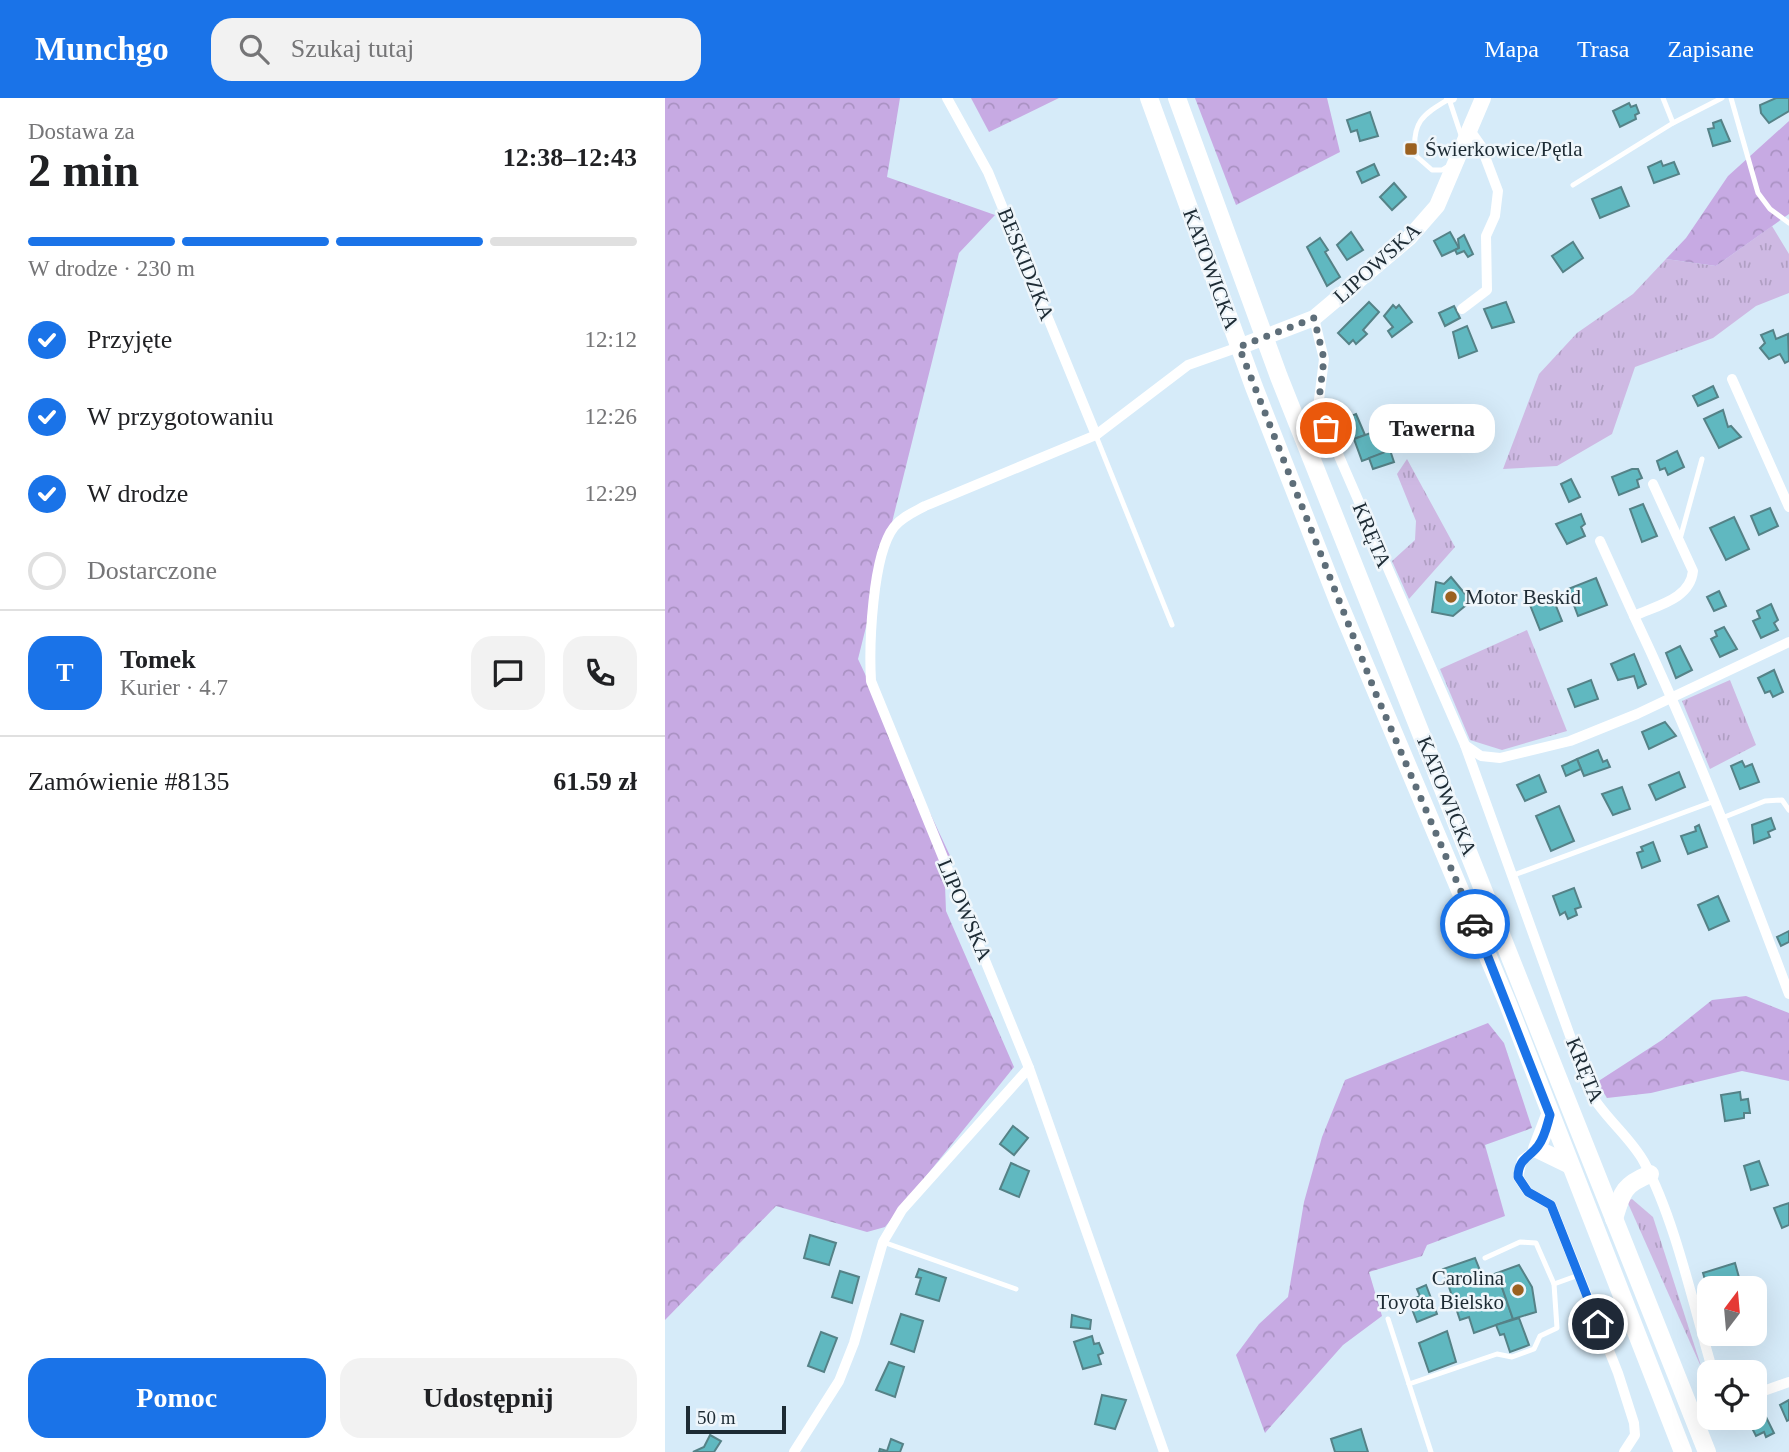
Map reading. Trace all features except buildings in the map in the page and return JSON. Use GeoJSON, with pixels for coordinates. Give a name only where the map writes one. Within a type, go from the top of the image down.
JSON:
{"type":"FeatureCollection","features":[{"type":"Feature","properties":{"kind":"main road","name":"KATOWICKA"},"geometry":{"type":"LineString","coordinates":[[1149,98],[1239,347],[1342,612],[1463,894],[1683,1452]]}},
{"type":"Feature","properties":{"kind":"main road","name":"KATOWICKA"},"geometry":{"type":"LineString","coordinates":[[1177,98],[1265,339],[1707,1452]]}},
{"type":"Feature","properties":{"kind":"main road"},"geometry":{"type":"LineString","coordinates":[[1550,1115],[1537,1149],[1570,1165]]}},
{"type":"Feature","properties":{"kind":"main road"},"geometry":{"type":"LineString","coordinates":[[1614,1219],[1625,1188],[1633,1181],[1650,1174]]}},
{"type":"Feature","properties":{"kind":"street","name":"BESKIDZKA"},"geometry":{"type":"LineString","coordinates":[[947,98],[988,172],[1096,435]]}},
{"type":"Feature","properties":{"kind":"street","name":"LIPOWSKA"},"geometry":{"type":"LineString","coordinates":[[1164,1452],[1029,1068],[885,721],[871,681],[869,645],[882,554],[892,529],[903,518],[1096,435],[1188,365],[1265,339],[1314,318],[1409,237],[1437,206],[1483,98]]}},
{"type":"Feature","properties":{"kind":"street"},"geometry":{"type":"LineString","coordinates":[[1462,309],[1487,290],[1486,236],[1495,216],[1498,191],[1481,146],[1466,135]]}},
{"type":"Feature","properties":{"kind":"street","name":"KRĘTA"},"geometry":{"type":"LineString","coordinates":[[1314,318],[1324,359],[1318,408],[1465,745],[1591,1094],[1613,1126],[1637,1150],[1650,1174],[1664,1209],[1709,1360]]}},
{"type":"Feature","properties":{"kind":"street"},"geometry":{"type":"LineString","coordinates":[[1732,379],[1789,507]]}},
{"type":"Feature","properties":{"kind":"street"},"geometry":{"type":"LineString","coordinates":[[1634,616],[1685,593],[1691,584],[1693,571],[1653,484]]}},
{"type":"Feature","properties":{"kind":"street"},"geometry":{"type":"LineString","coordinates":[[1600,541],[1672,696],[1716,801],[1789,994]]}},
{"type":"Feature","properties":{"kind":"street"},"geometry":{"type":"LineString","coordinates":[[1465,745],[1481,756],[1500,758],[1570,741],[1789,642]]}},
{"type":"Feature","properties":{"kind":"street"},"geometry":{"type":"LineString","coordinates":[[794,1452],[839,1381],[854,1343],[883,1242],[902,1210],[1029,1068]]}},
{"type":"Feature","properties":{"kind":"street"},"geometry":{"type":"LineString","coordinates":[[1537,1149],[1522,1160],[1518,1177],[1528,1192],[1551,1205],[1579,1275],[1634,1423],[1635,1435],[1624,1452]]}},
{"type":"Feature","properties":{"kind":"street"},"geometry":{"type":"LineString","coordinates":[[1767,1390],[1789,1382]]}},
{"type":"Feature","properties":{"kind":"lane"},"geometry":{"type":"LineString","coordinates":[[1450,98],[1466,135],[1450,165],[1442,170],[1432,170],[1415,155],[1413,134],[1417,125],[1429,111],[1450,98]]}},
{"type":"Feature","properties":{"kind":"lane"},"geometry":{"type":"LineString","coordinates":[[1663,98],[1673,123]]}},
{"type":"Feature","properties":{"kind":"lane"},"geometry":{"type":"LineString","coordinates":[[1573,185],[1673,123],[1722,98]]}},
{"type":"Feature","properties":{"kind":"lane"},"geometry":{"type":"LineString","coordinates":[[1731,98],[1758,192],[1770,209],[1789,223]]}},
{"type":"Feature","properties":{"kind":"lane"},"geometry":{"type":"LineString","coordinates":[[1096,435],[1172,625]]}},
{"type":"Feature","properties":{"kind":"lane"},"geometry":{"type":"LineString","coordinates":[[1679,542],[1702,459]]}},
{"type":"Feature","properties":{"kind":"lane"},"geometry":{"type":"LineString","coordinates":[[1723,818],[1765,802],[1782,800],[1789,810]]}},
{"type":"Feature","properties":{"kind":"lane"},"geometry":{"type":"LineString","coordinates":[[1511,876],[1716,801]]}},
{"type":"Feature","properties":{"kind":"lane"},"geometry":{"type":"LineString","coordinates":[[883,1242],[1016,1289]]}},
{"type":"Feature","properties":{"kind":"lane"},"geometry":{"type":"LineString","coordinates":[[1409,1384],[1497,1354],[1511,1357],[1534,1349],[1540,1336],[1557,1328],[1554,1284],[1536,1243],[1520,1242],[1485,1258]]}},
{"type":"Feature","properties":{"kind":"lane"},"geometry":{"type":"LineString","coordinates":[[1554,1284],[1579,1275]]}},
{"type":"Feature","properties":{"kind":"lane"},"geometry":{"type":"LineString","coordinates":[[1388,1319],[1431,1452]]}},
{"type":"Feature","properties":{"kind":"green space"},"geometry":{"type":"Polygon","coordinates":[[[665,98],[900,98],[887,177],[995,215],[959,253],[858,659],[952,860],[945,885],[946,911],[1014,1067],[885,1227],[867,1232],[776,1206],[665,1320],[665,98]]]}},
{"type":"Feature","properties":{"kind":"green space"},"geometry":{"type":"Polygon","coordinates":[[[971,98],[1059,98],[989,132],[971,98]]]}},
{"type":"Feature","properties":{"kind":"green space"},"geometry":{"type":"Polygon","coordinates":[[[1195,98],[1327,98],[1340,152],[1236,205],[1195,98]]]}},
{"type":"Feature","properties":{"kind":"green space"},"geometry":{"type":"Polygon","coordinates":[[[1789,121],[1789,214],[1716,266],[1666,259],[1686,238],[1728,176],[1789,121]]]}},
{"type":"Feature","properties":{"kind":"green space"},"geometry":{"type":"Polygon","coordinates":[[[1772,226],[1789,254],[1789,293],[1756,306],[1713,338],[1635,367],[1612,434],[1557,466],[1503,469],[1539,374],[1577,333],[1633,294],[1666,259],[1716,266],[1772,226]]]}},
{"type":"Feature","properties":{"kind":"green space"},"geometry":{"type":"Polygon","coordinates":[[[1407,459],[1455,547],[1409,599],[1392,561],[1415,540],[1416,521],[1397,474],[1407,459]]]}},
{"type":"Feature","properties":{"kind":"green space"},"geometry":{"type":"Polygon","coordinates":[[[1527,630],[1567,731],[1502,750],[1470,740],[1440,669],[1527,630]]]}},
{"type":"Feature","properties":{"kind":"green space"},"geometry":{"type":"Polygon","coordinates":[[[1730,680],[1756,745],[1710,769],[1682,701],[1730,680]]]}},
{"type":"Feature","properties":{"kind":"green space"},"geometry":{"type":"Polygon","coordinates":[[[1746,996],[1789,1013],[1789,1081],[1742,1071],[1651,1093],[1607,1098],[1597,1082],[1662,1040],[1712,1000],[1746,996]]]}},
{"type":"Feature","properties":{"kind":"green space"},"geometry":{"type":"Polygon","coordinates":[[[1488,1023],[1504,1043],[1532,1128],[1485,1145],[1505,1216],[1427,1245],[1422,1256],[1369,1272],[1382,1316],[1343,1345],[1265,1433],[1236,1355],[1259,1324],[1288,1297],[1304,1202],[1322,1137],[1345,1080],[1488,1023]]]}},
{"type":"Feature","properties":{"kind":"green space"},"geometry":{"type":"Polygon","coordinates":[[[1632,1199],[1653,1217],[1699,1360],[1698,1360],[1627,1201],[1632,1199]]]}},
{"type":"Feature","properties":{"kind":"way so far"},"geometry":{"type":"LineString","coordinates":[[1326,428],[1318,408],[1323,346],[1314,318],[1239,347],[1376,694],[1475,924]]}},
{"type":"Feature","properties":{"kind":"place","name":"Świerkowice/Pętla"},"geometry":{"type":"Point","coordinates":[1411,149]}},
{"type":"Feature","properties":{"kind":"place","name":"Tawerna"},"geometry":{"type":"Point","coordinates":[1326,428]}},
{"type":"Feature","properties":{"kind":"place","name":"Motor Beskid"},"geometry":{"type":"Point","coordinates":[1451,597]}},
{"type":"Feature","properties":{"kind":"place","name":"Carolina Toyota Bielsko"},"geometry":{"type":"Point","coordinates":[1518,1290]}},
{"type":"Feature","properties":{"kind":"route"},"geometry":{"type":"LineString","coordinates":[[1475,924],[1550,1115],[1537,1149],[1522,1160],[1518,1177],[1528,1192],[1545,1199],[1551,1205],[1598,1324]]}}]}
